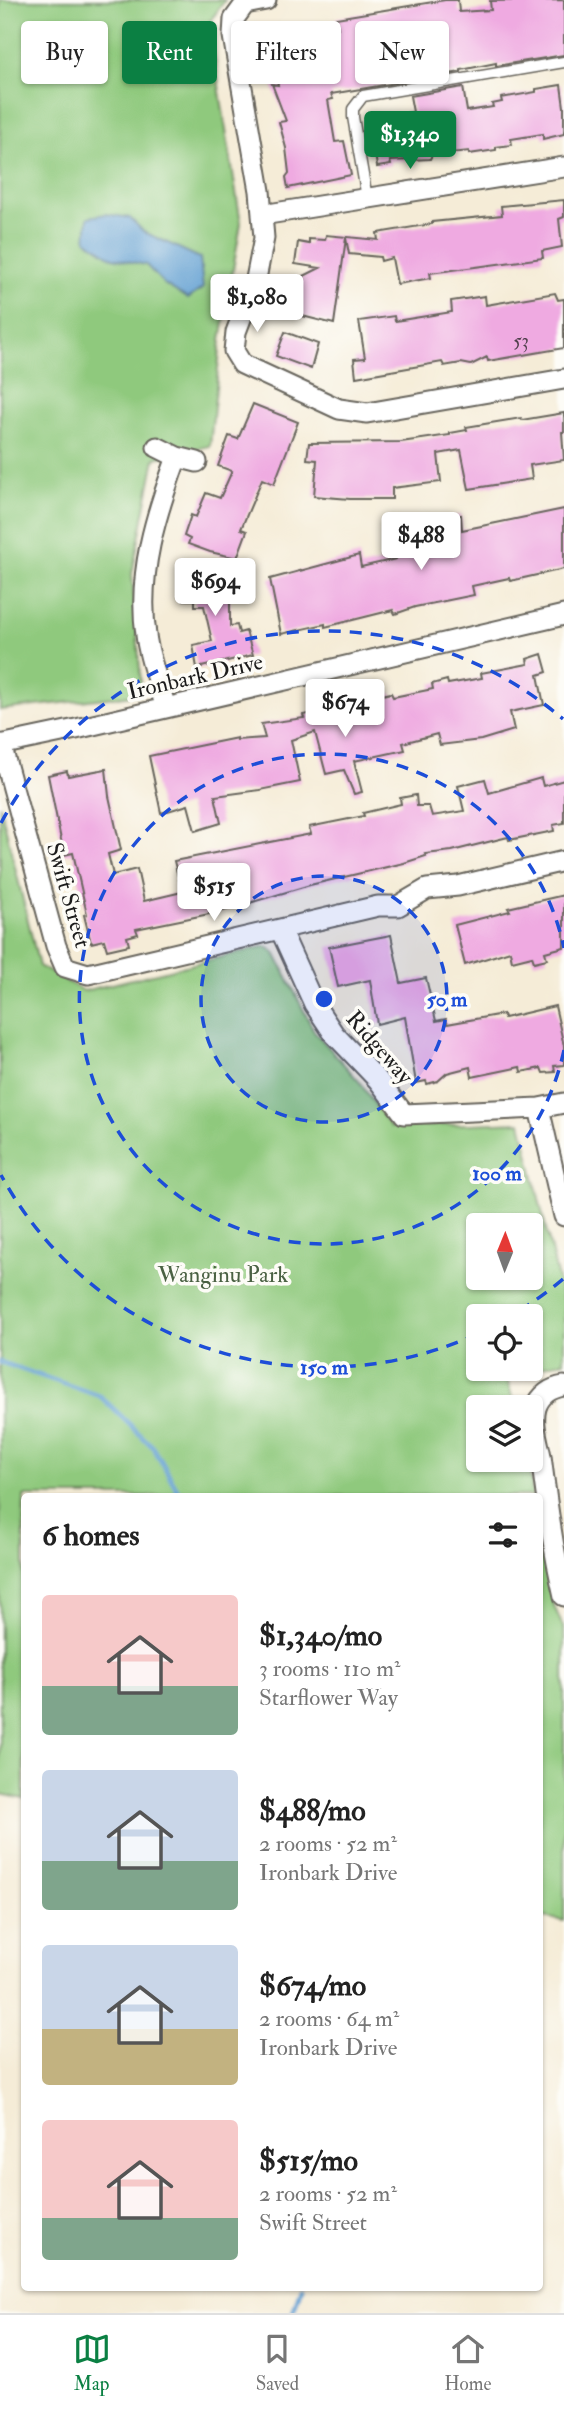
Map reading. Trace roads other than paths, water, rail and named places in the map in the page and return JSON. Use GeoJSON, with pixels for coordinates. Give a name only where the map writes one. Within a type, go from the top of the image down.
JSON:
{"type":"FeatureCollection","features":[{"type":"Feature","properties":{"kind":"street"},"geometry":{"type":"LineString","coordinates":[[266,0],[245,4],[234,19],[233,36],[260,191],[264,238],[256,279],[236,332],[234,351],[242,365],[339,409],[367,413],[564,379]]}},
{"type":"Feature","properties":{"kind":"street"},"geometry":{"type":"LineString","coordinates":[[262,215],[564,167]]}},
{"type":"Feature","properties":{"kind":"street"},"geometry":{"type":"LineString","coordinates":[[157,447],[177,457],[197,462]]}},
{"type":"Feature","properties":{"kind":"street"},"geometry":{"type":"LineString","coordinates":[[166,708],[146,636],[144,592],[149,546],[158,508],[177,457]]}},
{"type":"Feature","properties":{"kind":"street","name":"Ironbark Drive"},"geometry":{"type":"LineString","coordinates":[[1,745],[564,615]]}},
{"type":"Feature","properties":{"kind":"street","name":"Swift Street"},"geometry":{"type":"LineString","coordinates":[[1,745],[56,946],[65,967],[88,974],[378,906],[398,906],[427,889],[458,886],[564,861]]}},
{"type":"Feature","properties":{"kind":"street","name":"Ridgeway"},"geometry":{"type":"LineString","coordinates":[[280,929],[314,1004],[334,1034],[378,1080],[404,1114],[539,1108]]}},
{"type":"Feature","properties":{"kind":"street"},"geometry":{"type":"LineString","coordinates":[[564,1103],[539,1108],[564,1216]]}},
{"type":"Feature","properties":{"kind":"street"},"geometry":{"type":"LineString","coordinates":[[564,1386],[553,1388],[539,1400],[535,1412],[554,1551],[564,1596]]}},
{"type":"Feature","properties":{"kind":"lane"},"geometry":{"type":"LineString","coordinates":[[367,198],[353,117],[353,109],[363,96],[564,62]]}},
{"type":"Feature","properties":{"kind":"water"},"geometry":{"type":"Polygon","coordinates":[[[106,214],[130,218],[144,232],[200,258],[203,288],[188,299],[164,284],[146,265],[113,258],[86,240],[88,217],[106,214]]]}},
{"type":"Feature","properties":{"kind":"waterway"},"geometry":{"type":"LineString","coordinates":[[0,1362],[100,1396],[153,1447],[179,1493]]}},
{"type":"Feature","properties":{"kind":"waterway"},"geometry":{"type":"LineString","coordinates":[[293,2313],[300,2291]]}},
{"type":"Feature","properties":{"kind":"park label","name":"Wanginu Park"},"geometry":{"type":"Point","coordinates":[223,1274]}}]}
